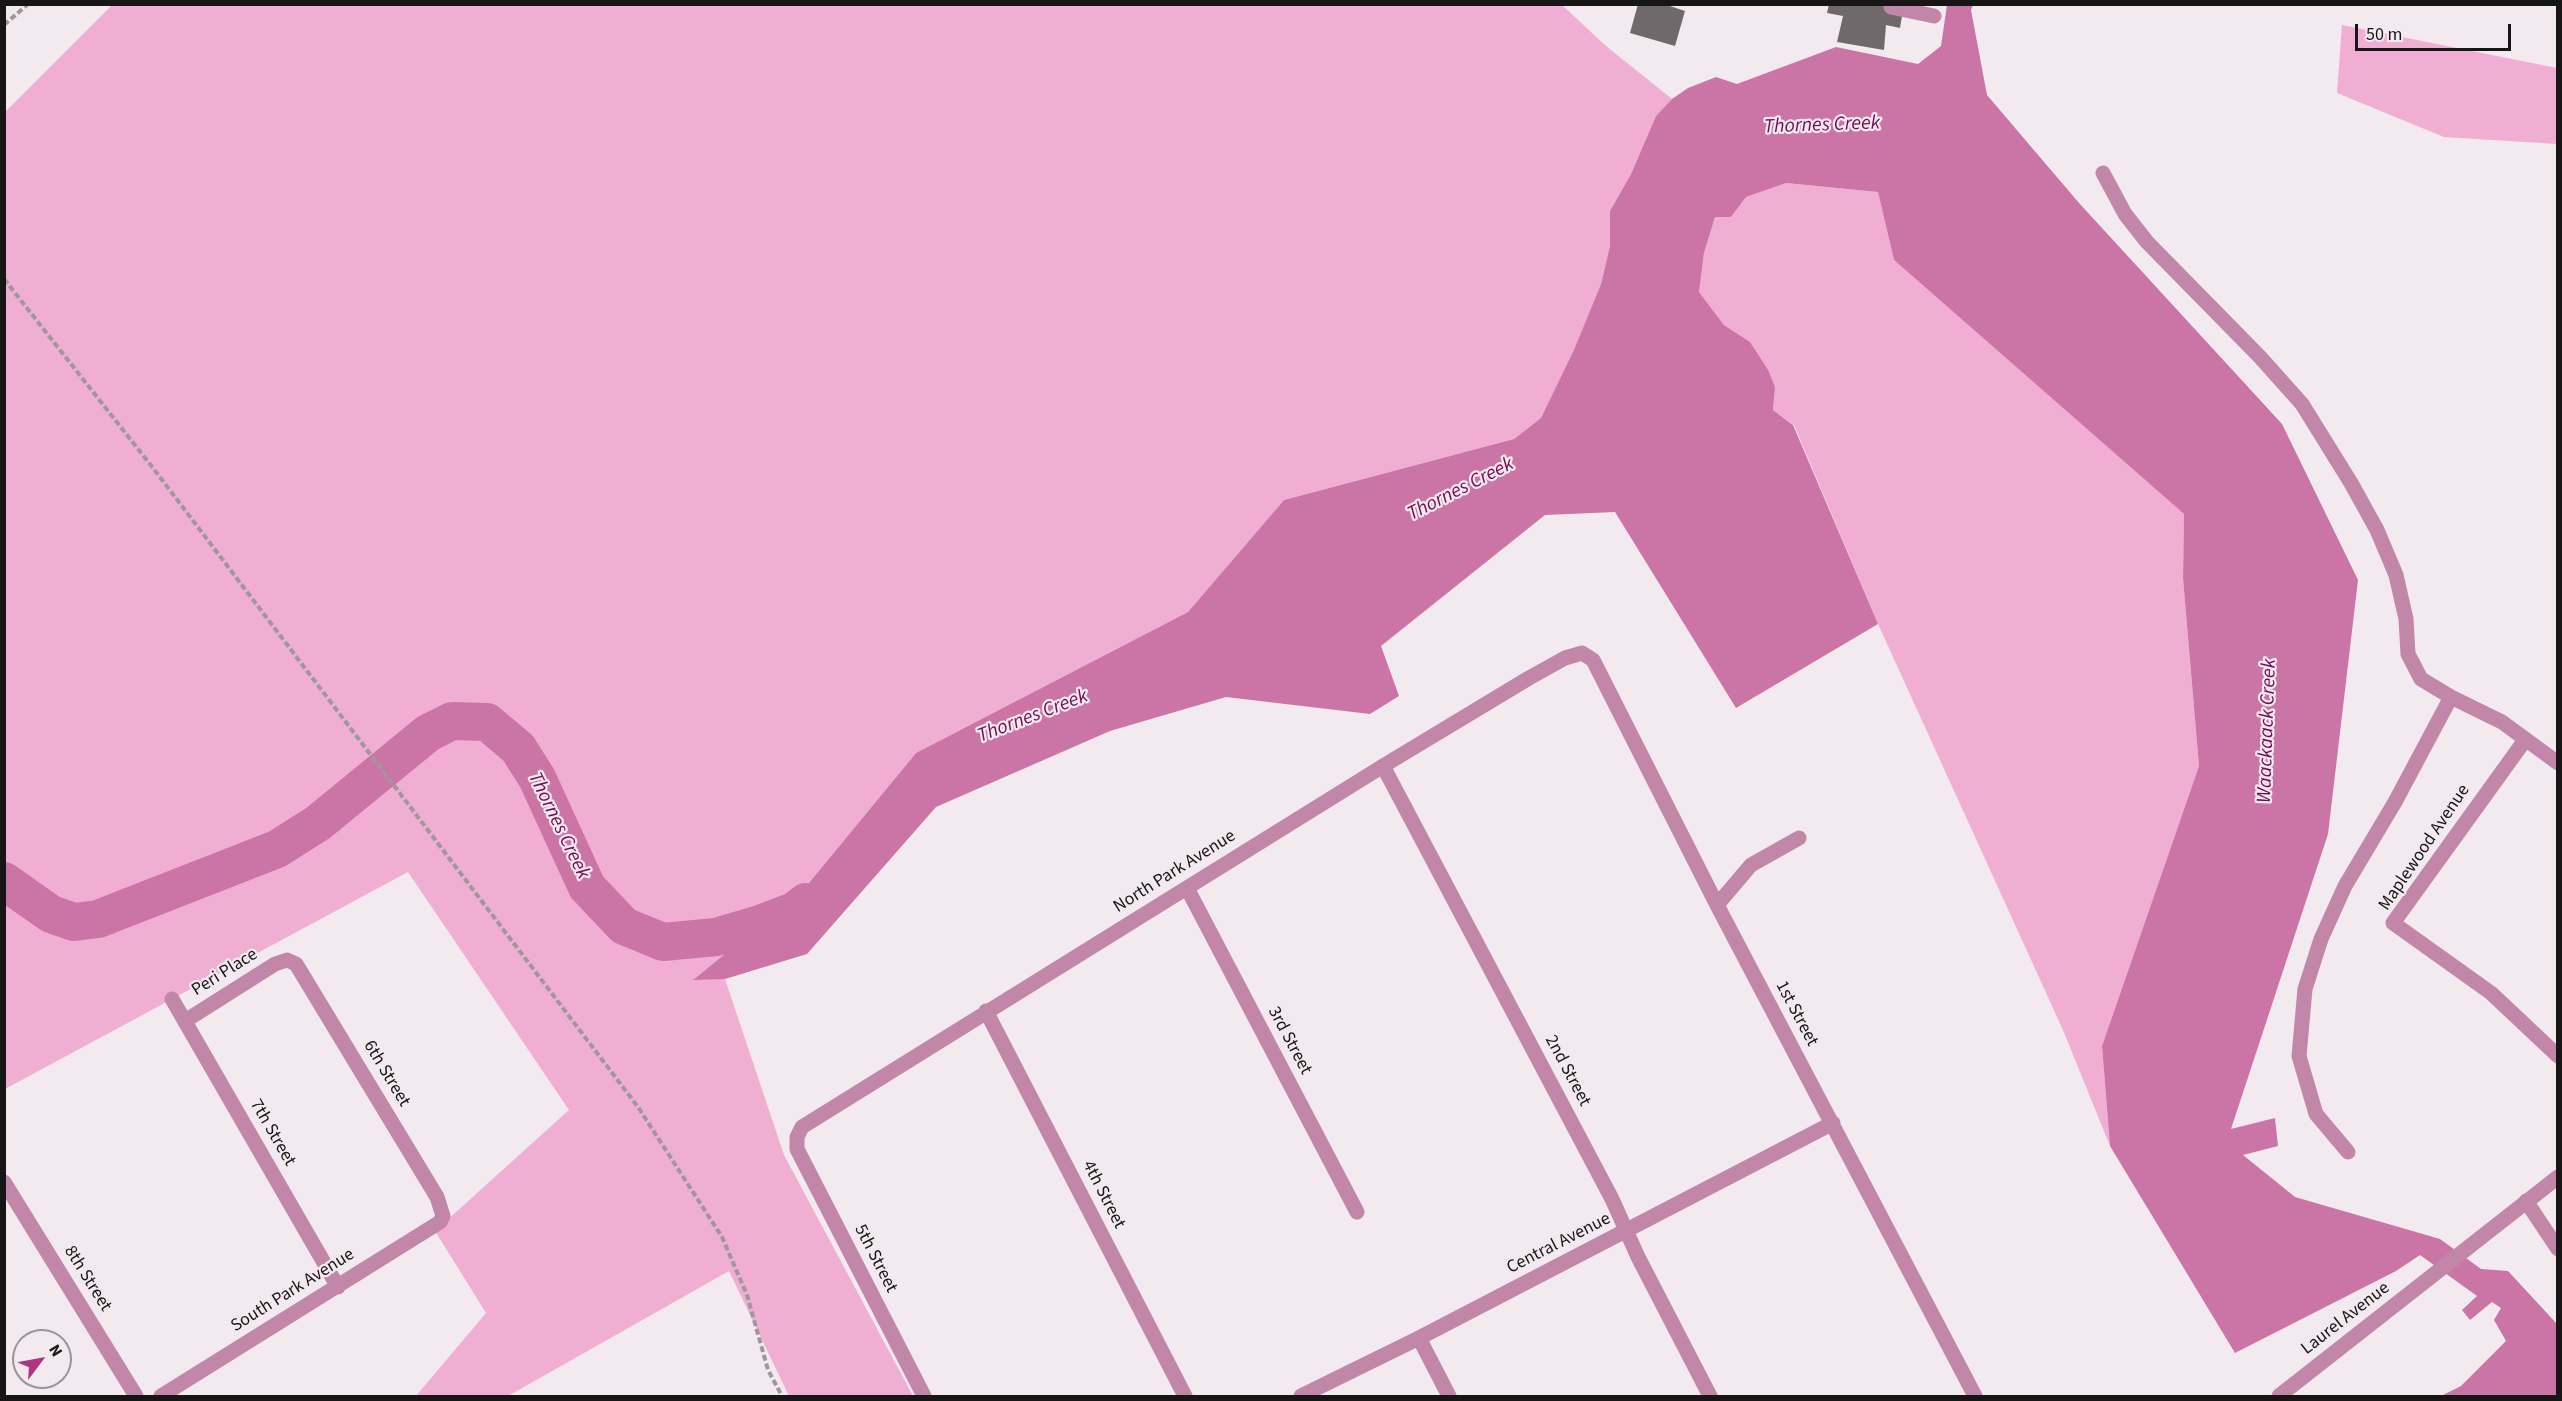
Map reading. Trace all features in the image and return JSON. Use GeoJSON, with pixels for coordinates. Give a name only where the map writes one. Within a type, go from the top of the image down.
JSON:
{"type":"FeatureCollection","features":[{"type":"Feature","properties":{"kind":"street"},"geometry":{"type":"LineString","coordinates":[[1891,7],[1934,16]]}},
{"type":"Feature","properties":{"kind":"street"},"geometry":{"type":"LineString","coordinates":[[2103,173],[2125,214],[2147,242],[2260,357],[2302,404],[2351,483],[2381,539],[2396,575],[2406,619],[2408,654],[2421,679],[2451,697],[2502,722],[2558,763]]}},
{"type":"Feature","properties":{"kind":"street","name":"North Park Avenue"},"geometry":{"type":"LineString","coordinates":[[797,1137],[802,1127],[813,1118],[1383,766],[1564,658],[1582,653]]}},
{"type":"Feature","properties":{"kind":"street","name":"1st Street"},"geometry":{"type":"LineString","coordinates":[[1582,653],[1593,660],[1717,905],[1975,1396]]}},
{"type":"Feature","properties":{"kind":"street"},"geometry":{"type":"LineString","coordinates":[[2348,1152],[2316,1114],[2299,1056],[2305,989],[2321,939],[2345,886],[2395,802],[2451,697]]}},
{"type":"Feature","properties":{"kind":"street","name":"Maplewood Avenue"},"geometry":{"type":"LineString","coordinates":[[2524,740],[2393,923],[2491,993],[2558,1056]]}},
{"type":"Feature","properties":{"kind":"street","name":"2nd Street"},"geometry":{"type":"LineString","coordinates":[[1383,766],[1590,1157],[1710,1396]]}},
{"type":"Feature","properties":{"kind":"street"},"geometry":{"type":"LineString","coordinates":[[1717,905],[1751,865],[1799,838]]}},
{"type":"Feature","properties":{"kind":"street","name":"3rd Street"},"geometry":{"type":"LineString","coordinates":[[1187,888],[1357,1212]]}},
{"type":"Feature","properties":{"kind":"street","name":"Peri Place"},"geometry":{"type":"LineString","coordinates":[[185,1021],[275,964],[287,960]]}},
{"type":"Feature","properties":{"kind":"street","name":"6th Street"},"geometry":{"type":"LineString","coordinates":[[287,960],[300,968],[437,1197],[443,1216]]}},
{"type":"Feature","properties":{"kind":"street","name":"7th Street"},"geometry":{"type":"LineString","coordinates":[[172,999],[338,1287]]}},
{"type":"Feature","properties":{"kind":"street","name":"4th Street"},"geometry":{"type":"LineString","coordinates":[[986,1011],[1185,1396]]}},
{"type":"Feature","properties":{"kind":"street","name":"Central Avenue"},"geometry":{"type":"LineString","coordinates":[[1301,1396],[1419,1338],[1833,1123]]}},
{"type":"Feature","properties":{"kind":"street","name":"5th Street"},"geometry":{"type":"LineString","coordinates":[[797,1137],[797,1149],[924,1396]]}},
{"type":"Feature","properties":{"kind":"street","name":"Laurel Avenue"},"geometry":{"type":"LineString","coordinates":[[2279,1396],[2558,1177]]}},
{"type":"Feature","properties":{"kind":"street","name":"8th Street"},"geometry":{"type":"LineString","coordinates":[[4,1182],[136,1396]]}},
{"type":"Feature","properties":{"kind":"street"},"geometry":{"type":"LineString","coordinates":[[2526,1201],[2558,1249]]}},
{"type":"Feature","properties":{"kind":"street","name":"South Park Avenue"},"geometry":{"type":"LineString","coordinates":[[161,1396],[440,1222],[443,1216]]}},
{"type":"Feature","properties":{"kind":"street"},"geometry":{"type":"LineString","coordinates":[[1419,1338],[1449,1396]]}},
{"type":"Feature","properties":{"kind":"path"},"geometry":{"type":"LineString","coordinates":[[4,25],[28,4]]}},
{"type":"Feature","properties":{"kind":"path"},"geometry":{"type":"LineString","coordinates":[[4,279],[153,468],[618,1080],[702,1203],[733,1258],[749,1302],[763,1355],[782,1396]]}},
{"type":"Feature","properties":{"kind":"shaded area"},"geometry":{"type":"Polygon","coordinates":[[[113,4],[1562,5],[1606,46],[1672,99],[1656,116],[1631,174],[1610,211],[1610,246],[1601,284],[1575,350],[1541,418],[1514,439],[1284,500],[1188,612],[916,753],[804,889],[694,979],[725,979],[784,1155],[913,1396],[789,1396],[729,1271],[508,1396],[416,1396],[486,1313],[435,1231],[569,1110],[408,872],[5,1089],[4,113],[113,4]]]}},
{"type":"Feature","properties":{"kind":"shaded area"},"geometry":{"type":"Polygon","coordinates":[[[2342,25],[2557,68],[2557,144],[2444,137],[2337,93],[2342,25]]]}},
{"type":"Feature","properties":{"kind":"shaded area"},"geometry":{"type":"Polygon","coordinates":[[[1786,183],[1878,192],[1894,260],[2184,514],[2183,578],[2199,766],[2102,1046],[2110,1146],[2063,1030],[1878,624],[1794,425],[1773,410],[1775,387],[1750,342],[1724,325],[1699,292],[1704,253],[1715,217],[1731,217],[1746,197],[1786,183]]]}},
{"type":"Feature","properties":{"kind":"water","name":"Waackaack Creek"},"geometry":{"type":"Polygon","coordinates":[[[1947,5],[1973,5],[1971,10],[1987,95],[2079,203],[2282,424],[2358,580],[2328,834],[2231,1129],[2275,1118],[2278,1146],[2243,1155],[2295,1197],[2440,1239],[2481,1269],[2508,1271],[2557,1324],[2557,1396],[2441,1396],[2461,1386],[2506,1341],[2494,1320],[2501,1308],[2492,1302],[2470,1320],[2462,1310],[2477,1296],[2420,1255],[2396,1271],[2235,1353],[2110,1146],[2102,1046],[2199,766],[2183,578],[2184,514],[1894,260],[1878,192],[1786,183],[1746,197],[1731,217],[1715,217],[1704,253],[1699,292],[1724,325],[1750,342],[1768,370],[1775,387],[1773,410],[1793,425],[1878,624],[1736,708],[1615,512],[1545,515],[1381,646],[1399,696],[1370,714],[1226,697],[1110,731],[936,807],[807,954],[725,979],[693,980],[804,889],[916,753],[1188,612],[1284,500],[1514,439],[1541,418],[1574,350],[1601,284],[1610,246],[1610,211],[1631,174],[1656,116],[1672,99],[1688,88],[1716,77],[1737,84],[1836,47],[1918,64],[1941,46],[1947,5]]]}},
{"type":"Feature","properties":{"kind":"building"},"geometry":{"type":"Polygon","coordinates":[[[1638,4],[1664,4],[1685,11],[1675,46],[1630,33],[1638,4]]]}},
{"type":"Feature","properties":{"kind":"building"},"geometry":{"type":"Polygon","coordinates":[[[1829,4],[1891,4],[1902,16],[1900,28],[1886,25],[1884,50],[1837,42],[1843,16],[1827,13],[1829,4]]]}},
{"type":"Feature","properties":{"kind":"waterway","name":"Thornes Creek"},"geometry":{"type":"LineString","coordinates":[[4,881],[51,914],[74,922],[98,919],[277,849],[318,823],[428,733],[452,721],[487,722],[518,748],[537,778],[587,887],[624,926],[663,942],[716,937],[794,911],[806,902]]}}]}
